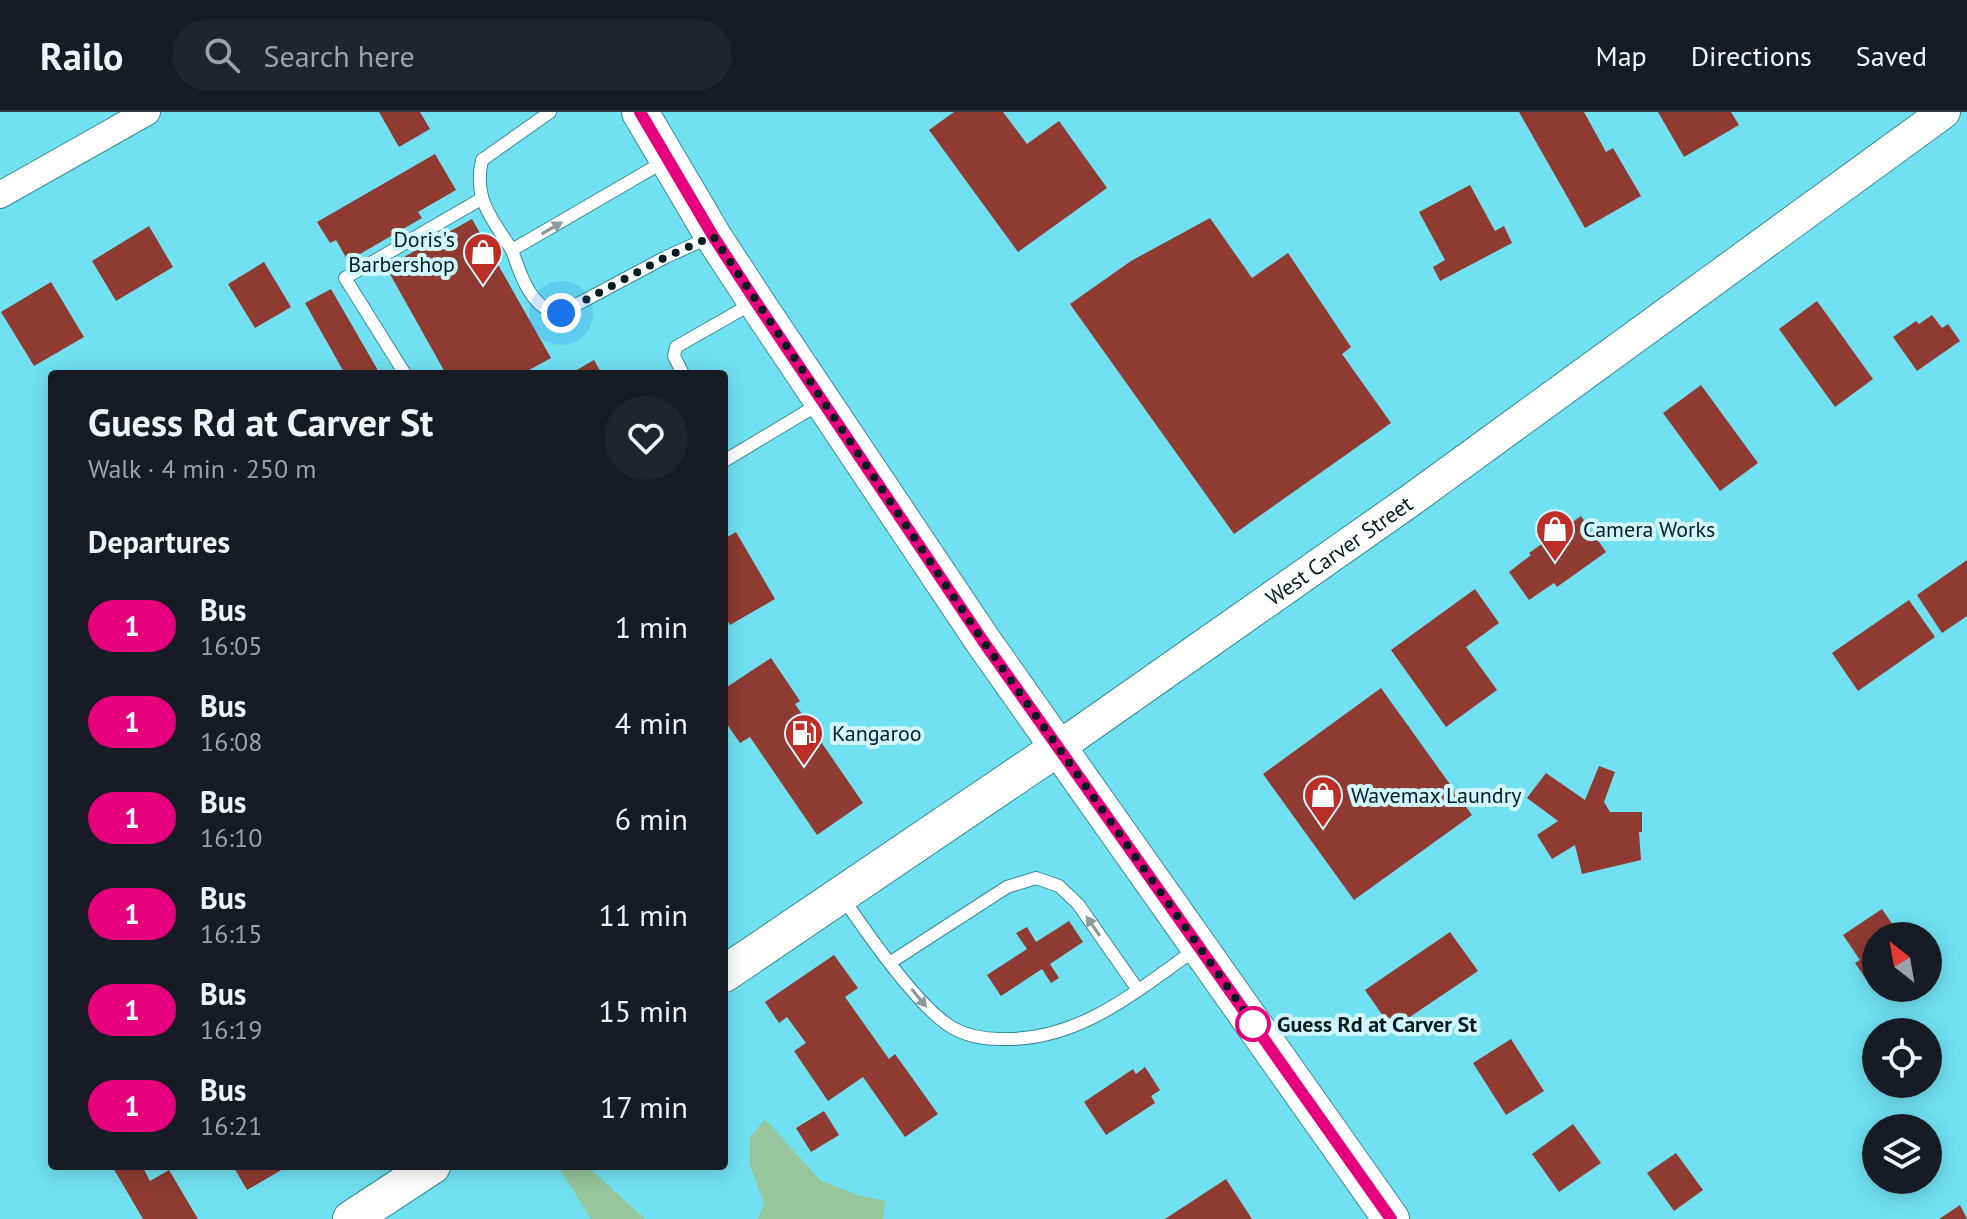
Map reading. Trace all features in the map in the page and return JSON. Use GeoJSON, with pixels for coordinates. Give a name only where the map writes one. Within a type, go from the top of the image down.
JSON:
{"type":"FeatureCollection","features":[{"type":"Feature","properties":{"kind":"main road"},"geometry":{"type":"LineString","coordinates":[[640,112],[713,236],[983,641],[1391,1219]]}},
{"type":"Feature","properties":{"kind":"main road","name":"West Carver Street"},"geometry":{"type":"LineString","coordinates":[[728,971],[1059,747]]}},
{"type":"Feature","properties":{"kind":"main road"},"geometry":{"type":"LineString","coordinates":[[363,1216],[426,1170]]}},
{"type":"Feature","properties":{"kind":"street"},"geometry":{"type":"LineString","coordinates":[[0,195],[147,112]]}},
{"type":"Feature","properties":{"kind":"street","name":"West Carver Street"},"geometry":{"type":"LineString","coordinates":[[1059,747],[1411,500],[1927,117]]}},
{"type":"Feature","properties":{"kind":"lane"},"geometry":{"type":"LineString","coordinates":[[550,112],[482,160],[477,178],[481,199],[512,250],[529,290],[544,308],[561,313],[666,257],[713,236]]}},
{"type":"Feature","properties":{"kind":"lane"},"geometry":{"type":"LineString","coordinates":[[512,250],[668,159]]}},
{"type":"Feature","properties":{"kind":"lane"},"geometry":{"type":"LineString","coordinates":[[402,370],[345,278],[481,199]]}},
{"type":"Feature","properties":{"kind":"lane"},"geometry":{"type":"LineString","coordinates":[[681,370],[674,356],[676,347],[756,302]]}},
{"type":"Feature","properties":{"kind":"lane"},"geometry":{"type":"LineString","coordinates":[[728,458],[822,402]]}},
{"type":"Feature","properties":{"kind":"lane"},"geometry":{"type":"LineString","coordinates":[[891,962],[1007,887],[1036,878],[1059,886],[1078,904],[1138,990]]}},
{"type":"Feature","properties":{"kind":"lane"},"geometry":{"type":"LineString","coordinates":[[841,895],[926,1007],[953,1029],[983,1039],[1025,1040],[1068,1030],[1108,1010],[1199,946]]}},
{"type":"Feature","properties":{"kind":"green space"},"geometry":{"type":"Polygon","coordinates":[[[765,1119],[820,1180],[858,1195],[885,1201],[883,1219],[758,1219],[764,1204],[750,1165],[750,1137],[765,1119]]]}},
{"type":"Feature","properties":{"kind":"green space"},"geometry":{"type":"Polygon","coordinates":[[[560,1170],[591,1170],[645,1219],[591,1219],[560,1170]]]}},
{"type":"Feature","properties":{"kind":"building"},"geometry":{"type":"Polygon","coordinates":[[[379,112],[420,112],[430,129],[399,147],[379,112]]]}},
{"type":"Feature","properties":{"kind":"building"},"geometry":{"type":"Polygon","coordinates":[[[954,112],[1003,112],[1027,144],[1059,121],[1107,188],[1018,252],[929,130],[954,112]]]}},
{"type":"Feature","properties":{"kind":"building"},"geometry":{"type":"Polygon","coordinates":[[[1519,112],[1584,112],[1606,152],[1613,148],[1641,196],[1585,228],[1519,112]]]}},
{"type":"Feature","properties":{"kind":"building"},"geometry":{"type":"Polygon","coordinates":[[[1658,112],[1731,112],[1739,125],[1684,157],[1658,112]]]}},
{"type":"Feature","properties":{"kind":"building"},"geometry":{"type":"Polygon","coordinates":[[[435,154],[456,190],[418,212],[422,218],[348,261],[336,240],[330,243],[317,222],[435,154]]]}},
{"type":"Feature","properties":{"kind":"building"},"geometry":{"type":"Polygon","coordinates":[[[1470,185],[1495,231],[1504,226],[1512,243],[1440,281],[1433,267],[1445,260],[1419,212],[1470,185]]]}},
{"type":"Feature","properties":{"kind":"building"},"geometry":{"type":"Polygon","coordinates":[[[1210,218],[1252,278],[1288,253],[1351,347],[1342,354],[1391,423],[1234,534],[1070,304],[1131,261],[1210,218]]]}},
{"type":"Feature","properties":{"kind":"building"},"geometry":{"type":"Polygon","coordinates":[[[472,219],[551,358],[529,370],[444,370],[386,267],[472,219]]]}},
{"type":"Feature","properties":{"kind":"building"},"geometry":{"type":"Polygon","coordinates":[[[149,226],[173,267],[116,301],[92,261],[149,226]]]}},
{"type":"Feature","properties":{"kind":"building"},"geometry":{"type":"Polygon","coordinates":[[[264,262],[291,307],[255,328],[228,284],[264,262]]]}},
{"type":"Feature","properties":{"kind":"building"},"geometry":{"type":"Polygon","coordinates":[[[51,282],[84,337],[34,366],[1,312],[51,282]]]}},
{"type":"Feature","properties":{"kind":"building"},"geometry":{"type":"Polygon","coordinates":[[[331,289],[378,370],[343,370],[305,303],[331,289]]]}},
{"type":"Feature","properties":{"kind":"building"},"geometry":{"type":"Polygon","coordinates":[[[1817,301],[1873,379],[1835,407],[1779,329],[1817,301]]]}},
{"type":"Feature","properties":{"kind":"building"},"geometry":{"type":"Polygon","coordinates":[[[1932,315],[1942,328],[1948,324],[1960,341],[1917,371],[1893,337],[1916,321],[1919,324],[1932,315]]]}},
{"type":"Feature","properties":{"kind":"building"},"geometry":{"type":"Polygon","coordinates":[[[594,360],[600,370],[577,370],[594,360]]]}},
{"type":"Feature","properties":{"kind":"building"},"geometry":{"type":"Polygon","coordinates":[[[1701,385],[1758,463],[1720,491],[1663,413],[1701,385]]]}},
{"type":"Feature","properties":{"kind":"building","name":"Camera Works"},"geometry":{"type":"Polygon","coordinates":[[[1581,516],[1606,552],[1557,587],[1554,583],[1529,600],[1509,572],[1531,555],[1529,553],[1581,516]]]}},
{"type":"Feature","properties":{"kind":"building"},"geometry":{"type":"Polygon","coordinates":[[[736,532],[775,599],[730,625],[728,622],[728,537],[736,532]]]}},
{"type":"Feature","properties":{"kind":"building"},"geometry":{"type":"Polygon","coordinates":[[[1967,560],[1967,616],[1942,633],[1917,595],[1967,560]]]}},
{"type":"Feature","properties":{"kind":"building"},"geometry":{"type":"Polygon","coordinates":[[[1475,589],[1499,623],[1466,647],[1497,690],[1446,727],[1391,650],[1475,589]]]}},
{"type":"Feature","properties":{"kind":"building"},"geometry":{"type":"Polygon","coordinates":[[[1909,600],[1935,637],[1858,691],[1832,653],[1909,600]]]}},
{"type":"Feature","properties":{"kind":"building","name":"Kangaroo"},"geometry":{"type":"Polygon","coordinates":[[[771,658],[800,701],[795,704],[863,803],[817,835],[750,737],[740,743],[728,726],[728,686],[771,658]]]}},
{"type":"Feature","properties":{"kind":"building"},"geometry":{"type":"Polygon","coordinates":[[[1381,688],[1472,815],[1354,900],[1263,774],[1381,688]]]}},
{"type":"Feature","properties":{"kind":"building"},"geometry":{"type":"Polygon","coordinates":[[[1599,766],[1615,772],[1604,802],[1610,812],[1642,812],[1642,832],[1639,832],[1641,860],[1582,874],[1575,845],[1552,859],[1537,835],[1558,821],[1527,798],[1546,773],[1585,800],[1599,766]]]}},
{"type":"Feature","properties":{"kind":"building"},"geometry":{"type":"Polygon","coordinates":[[[1882,909],[1891,922],[1862,922],[1882,909]]]}},
{"type":"Feature","properties":{"kind":"building"},"geometry":{"type":"Polygon","coordinates":[[[1069,921],[1083,942],[1050,964],[1059,978],[1051,983],[1042,969],[1001,996],[987,975],[1027,949],[1016,933],[1027,927],[1036,942],[1069,921]]]}},
{"type":"Feature","properties":{"kind":"building"},"geometry":{"type":"Polygon","coordinates":[[[1862,922],[1862,973],[1855,963],[1860,960],[1843,935],[1862,922]]]}},
{"type":"Feature","properties":{"kind":"building"},"geometry":{"type":"Polygon","coordinates":[[[1450,932],[1478,971],[1392,1029],[1365,990],[1450,932]]]}},
{"type":"Feature","properties":{"kind":"building"},"geometry":{"type":"Polygon","coordinates":[[[834,955],[858,988],[845,997],[889,1059],[895,1054],[938,1114],[905,1137],[863,1077],[828,1101],[794,1051],[806,1043],[787,1017],[779,1023],[765,1002],[834,955]]]}},
{"type":"Feature","properties":{"kind":"building"},"geometry":{"type":"Polygon","coordinates":[[[1511,1039],[1544,1091],[1506,1115],[1473,1063],[1511,1039]]]}},
{"type":"Feature","properties":{"kind":"building"},"geometry":{"type":"Polygon","coordinates":[[[1145,1067],[1160,1090],[1151,1096],[1155,1103],[1106,1135],[1084,1102],[1133,1069],[1136,1074],[1145,1067]]]}},
{"type":"Feature","properties":{"kind":"building"},"geometry":{"type":"Polygon","coordinates":[[[824,1111],[839,1135],[811,1152],[796,1128],[824,1111]]]}},
{"type":"Feature","properties":{"kind":"building"},"geometry":{"type":"Polygon","coordinates":[[[1573,1124],[1601,1163],[1559,1192],[1532,1154],[1573,1124]]]}},
{"type":"Feature","properties":{"kind":"building"},"geometry":{"type":"Polygon","coordinates":[[[1676,1153],[1703,1190],[1674,1211],[1647,1173],[1676,1153]]]}},
{"type":"Feature","properties":{"kind":"building"},"geometry":{"type":"Polygon","coordinates":[[[114,1170],[144,1170],[150,1181],[169,1170],[198,1219],[143,1219],[114,1170]]]}},
{"type":"Feature","properties":{"kind":"building"},"geometry":{"type":"Polygon","coordinates":[[[235,1170],[281,1170],[247,1190],[235,1170]]]}},
{"type":"Feature","properties":{"kind":"building"},"geometry":{"type":"Polygon","coordinates":[[[1226,1179],[1252,1219],[1165,1219],[1226,1179]]]}},
{"type":"Feature","properties":{"kind":"building"},"geometry":{"type":"Polygon","coordinates":[[[1960,1205],[1967,1219],[1939,1219],[1960,1205]]]}},
{"type":"Feature","properties":{"kind":"bus line","name":"1"},"geometry":{"type":"LineString","coordinates":[[640,112],[713,236],[983,641],[1391,1219]]}},
{"type":"Feature","properties":{"kind":"place","name":"Doris's Barbershop"},"geometry":{"type":"Point","coordinates":[483,286]}},
{"type":"Feature","properties":{"kind":"place","name":"Camera Works"},"geometry":{"type":"Point","coordinates":[1555,563]}},
{"type":"Feature","properties":{"kind":"place","name":"Kangaroo"},"geometry":{"type":"Point","coordinates":[804,767]}},
{"type":"Feature","properties":{"kind":"place","name":"Wavemax Laundry"},"geometry":{"type":"Point","coordinates":[1323,829]}},
{"type":"Feature","properties":{"kind":"place","name":"Guess Rd at Carver St"},"geometry":{"type":"Point","coordinates":[1253,1024]}},
{"type":"Feature","properties":{"kind":"route"},"geometry":{"type":"LineString","coordinates":[[561,313],[666,257],[713,236],[983,641],[1260,1033],[1253,1024]]}}]}
